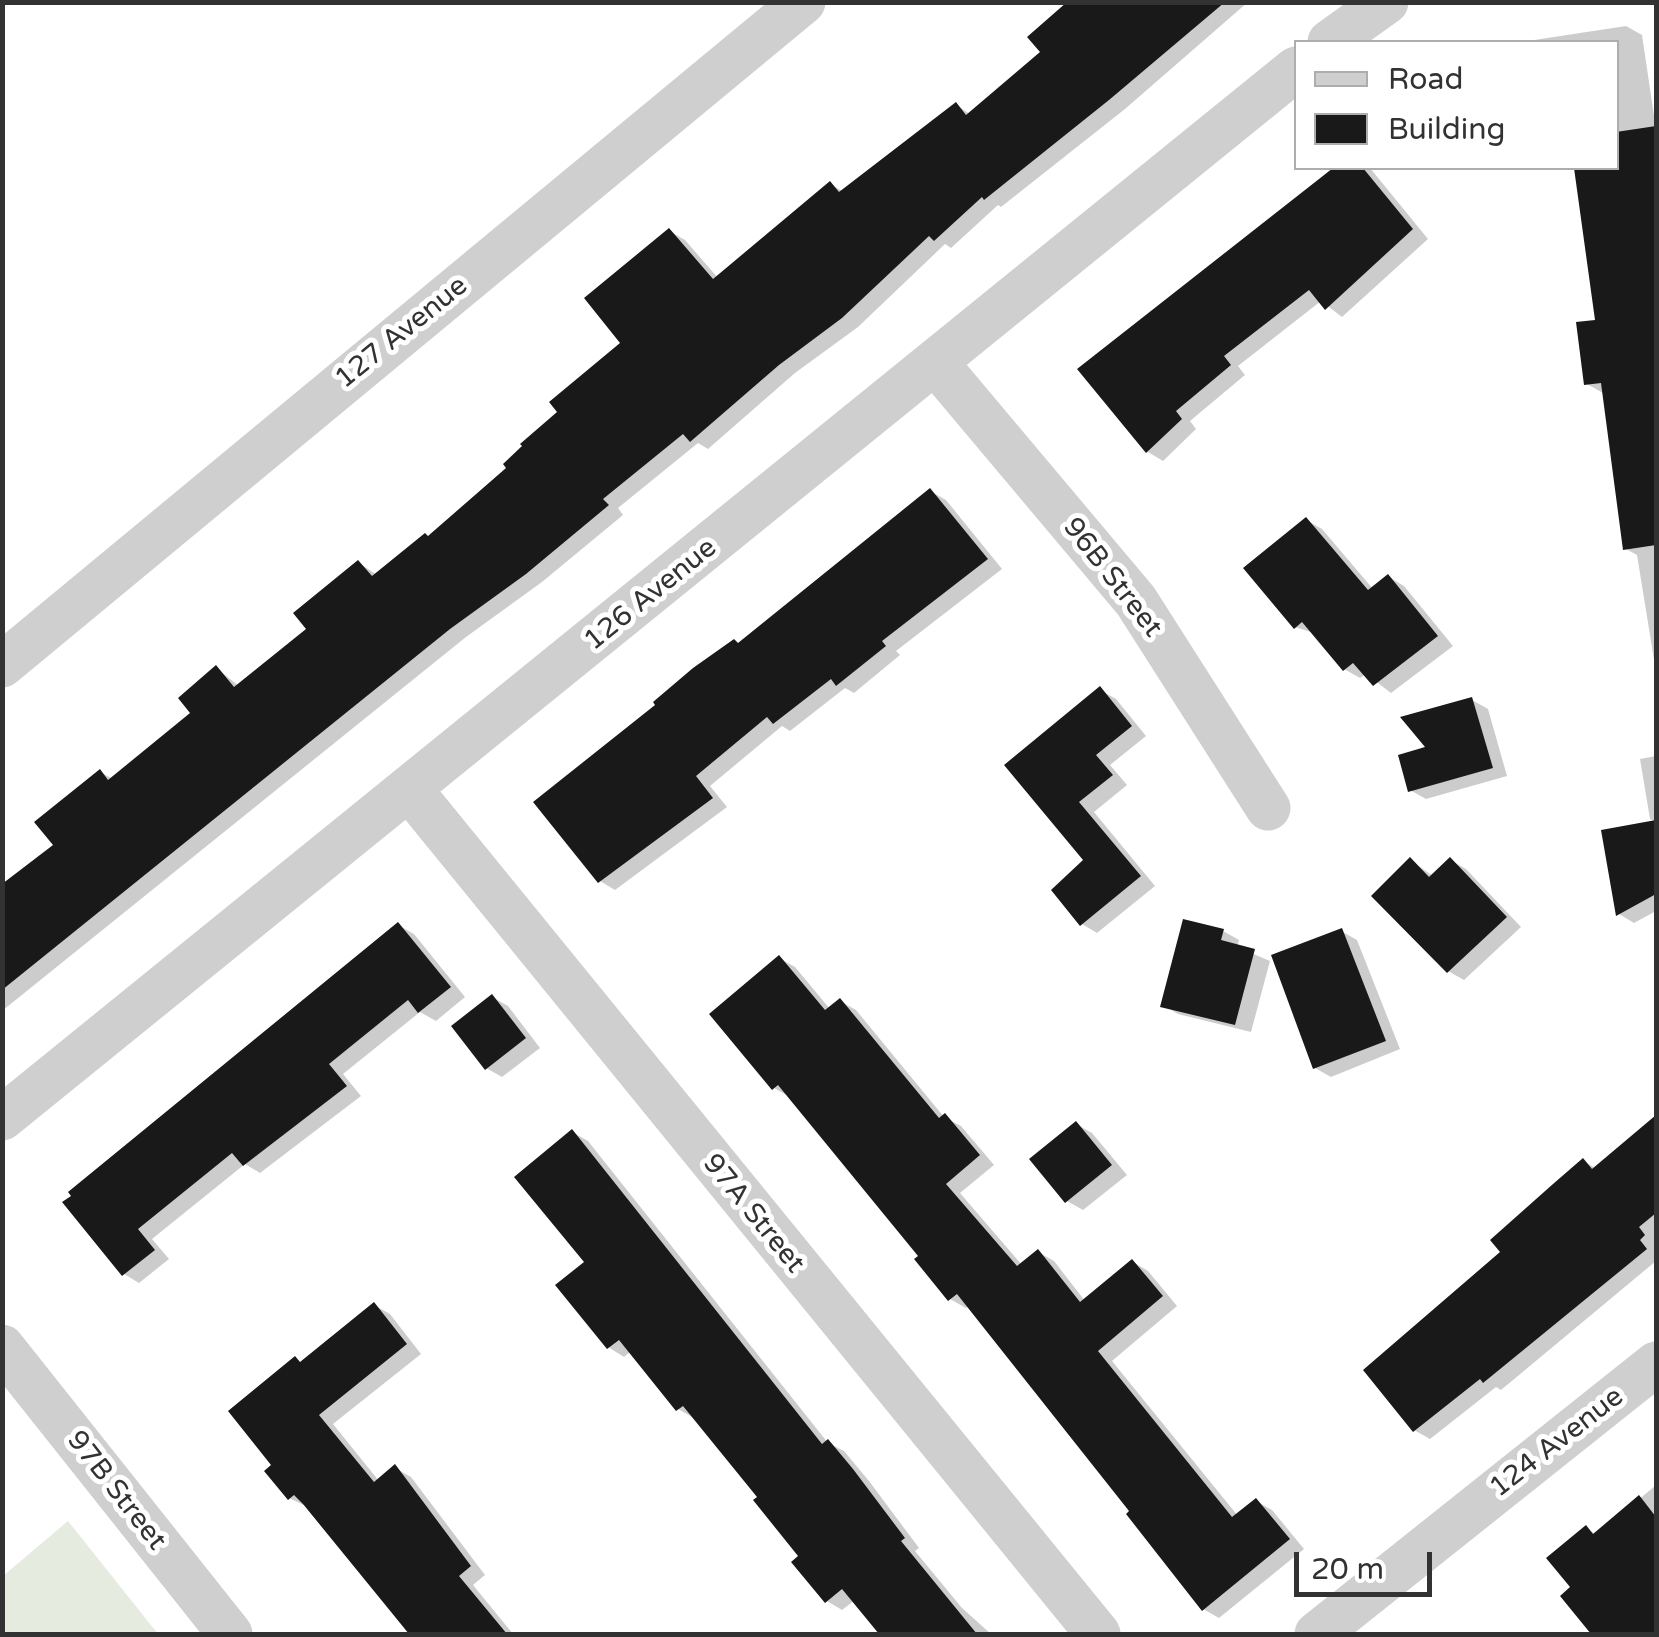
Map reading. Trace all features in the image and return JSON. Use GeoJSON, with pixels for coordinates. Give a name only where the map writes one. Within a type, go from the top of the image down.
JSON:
{"type":"FeatureCollection","features":[{"type":"Feature","properties":{"kind":"street","name":"127 Avenue"},"geometry":{"type":"LineString","coordinates":[[2,664],[803,2]]}},
{"type":"Feature","properties":{"kind":"street"},"geometry":{"type":"LineString","coordinates":[[1333,40],[1386,2]]}},
{"type":"Feature","properties":{"kind":"street","name":"126 Avenue"},"geometry":{"type":"LineString","coordinates":[[2,1118],[411,792],[1294,71]]}},
{"type":"Feature","properties":{"kind":"street","name":"96B Street"},"geometry":{"type":"LineString","coordinates":[[936,362],[1136,601],[1268,808]]}},
{"type":"Feature","properties":{"kind":"street","name":"97A Street"},"geometry":{"type":"LineString","coordinates":[[411,792],[1098,1634]]}},
{"type":"Feature","properties":{"kind":"street","name":"97B Street"},"geometry":{"type":"LineString","coordinates":[[2,1347],[230,1634]]}},
{"type":"Feature","properties":{"kind":"street","name":"124 Avenue"},"geometry":{"type":"LineString","coordinates":[[1317,1634],[1656,1364]]}},
{"type":"Feature","properties":{"kind":"shaded area"},"geometry":{"type":"Polygon","coordinates":[[[68,1521],[158,1634],[3,1634],[3,1576],[68,1521]]]}},
{"type":"Feature","properties":{"kind":"building"},"geometry":{"type":"Polygon","coordinates":[[[1067,2],[1225,2],[1109,100],[984,200],[982,197],[934,241],[929,236],[842,318],[779,365],[690,442],[683,434],[603,499],[609,505],[526,574],[450,629],[2,990],[2,884],[53,845],[34,822],[100,769],[108,780],[190,713],[178,698],[216,665],[234,687],[306,629],[293,613],[358,560],[372,576],[425,533],[428,536],[506,468],[503,464],[520,444],[557,412],[549,402],[620,343],[584,298],[669,228],[713,279],[830,181],[839,192],[956,102],[966,115],[1040,52],[1027,37],[1067,2]]]}},
{"type":"Feature","properties":{"kind":"building"},"geometry":{"type":"Polygon","coordinates":[[[1656,126],[1656,545],[1623,550],[1601,383],[1584,385],[1576,322],[1595,320],[1574,170],[1619,170],[1619,132],[1656,126]]]}},
{"type":"Feature","properties":{"kind":"building"},"geometry":{"type":"Polygon","coordinates":[[[1330,170],[1365,170],[1413,229],[1325,310],[1309,290],[1224,356],[1231,365],[1176,411],[1182,419],[1146,453],[1077,369],[1330,170]]]}},
{"type":"Feature","properties":{"kind":"building"},"geometry":{"type":"Polygon","coordinates":[[[930,488],[988,559],[882,641],[886,646],[836,686],[831,679],[773,724],[767,717],[696,776],[713,798],[598,883],[533,802],[655,705],[653,702],[693,668],[734,639],[738,643],[930,488]]]}},
{"type":"Feature","properties":{"kind":"building"},"geometry":{"type":"Polygon","coordinates":[[[1306,517],[1368,590],[1388,574],[1438,636],[1373,686],[1353,663],[1343,671],[1302,622],[1294,629],[1243,568],[1306,517]]]}},
{"type":"Feature","properties":{"kind":"building"},"geometry":{"type":"Polygon","coordinates":[[[1100,686],[1132,726],[1096,755],[1113,775],[1079,802],[1141,876],[1080,926],[1051,890],[1083,860],[1004,765],[1100,686]]]}},
{"type":"Feature","properties":{"kind":"building"},"geometry":{"type":"Polygon","coordinates":[[[1472,697],[1493,768],[1408,792],[1398,755],[1425,747],[1400,717],[1472,697]]]}},
{"type":"Feature","properties":{"kind":"building"},"geometry":{"type":"Polygon","coordinates":[[[1656,820],[1656,894],[1616,916],[1601,830],[1656,820]]]}},
{"type":"Feature","properties":{"kind":"building"},"geometry":{"type":"Polygon","coordinates":[[[1410,857],[1429,877],[1450,857],[1507,917],[1447,973],[1371,896],[1410,857]]]}},
{"type":"Feature","properties":{"kind":"building"},"geometry":{"type":"Polygon","coordinates":[[[1183,919],[1224,929],[1221,940],[1255,949],[1235,1025],[1160,1007],[1183,919]]]}},
{"type":"Feature","properties":{"kind":"building"},"geometry":{"type":"Polygon","coordinates":[[[398,922],[451,987],[418,1013],[408,1000],[329,1064],[347,1086],[243,1166],[232,1153],[138,1229],[155,1250],[122,1276],[62,1202],[71,1196],[68,1192],[398,922]]]}},
{"type":"Feature","properties":{"kind":"building"},"geometry":{"type":"Polygon","coordinates":[[[1342,928],[1386,1041],[1313,1069],[1271,955],[1342,928]]]}},
{"type":"Feature","properties":{"kind":"building"},"geometry":{"type":"Polygon","coordinates":[[[779,955],[825,1010],[840,998],[939,1118],[945,1113],[980,1155],[946,1184],[1017,1266],[1038,1249],[1080,1302],[1132,1259],[1163,1296],[1098,1351],[1232,1517],[1256,1498],[1290,1539],[1202,1611],[1126,1514],[1129,1511],[957,1294],[948,1301],[914,1259],[918,1256],[778,1085],[772,1090],[709,1014],[779,955]]]}},
{"type":"Feature","properties":{"kind":"building"},"geometry":{"type":"Polygon","coordinates":[[[492,994],[526,1038],[485,1070],[451,1026],[492,994]]]}},
{"type":"Feature","properties":{"kind":"building"},"geometry":{"type":"Polygon","coordinates":[[[1656,1115],[1656,1213],[1639,1227],[1645,1235],[1640,1240],[1647,1249],[1483,1383],[1480,1379],[1413,1432],[1363,1370],[1500,1252],[1490,1240],[1553,1184],[1583,1158],[1592,1169],[1656,1115]]]}},
{"type":"Feature","properties":{"kind":"building"},"geometry":{"type":"Polygon","coordinates":[[[1076,1121],[1112,1165],[1065,1203],[1029,1159],[1076,1121]]]}},
{"type":"Feature","properties":{"kind":"building"},"geometry":{"type":"Polygon","coordinates":[[[572,1129],[822,1444],[828,1439],[853,1469],[905,1538],[901,1541],[977,1634],[879,1634],[842,1589],[825,1603],[791,1562],[798,1556],[753,1500],[757,1497],[683,1406],[676,1411],[619,1340],[607,1349],[555,1285],[584,1262],[514,1177],[572,1129]]]}},
{"type":"Feature","properties":{"kind":"building"},"geometry":{"type":"Polygon","coordinates":[[[374,1302],[407,1344],[319,1415],[374,1482],[395,1464],[471,1566],[459,1576],[507,1634],[409,1634],[303,1504],[294,1495],[288,1500],[264,1471],[271,1465],[228,1411],[295,1356],[300,1362],[374,1302]]]}},
{"type":"Feature","properties":{"kind":"building"},"geometry":{"type":"Polygon","coordinates":[[[1639,1495],[1656,1517],[1656,1634],[1591,1634],[1560,1596],[1570,1587],[1546,1558],[1586,1525],[1593,1534],[1639,1495]]]}}]}
